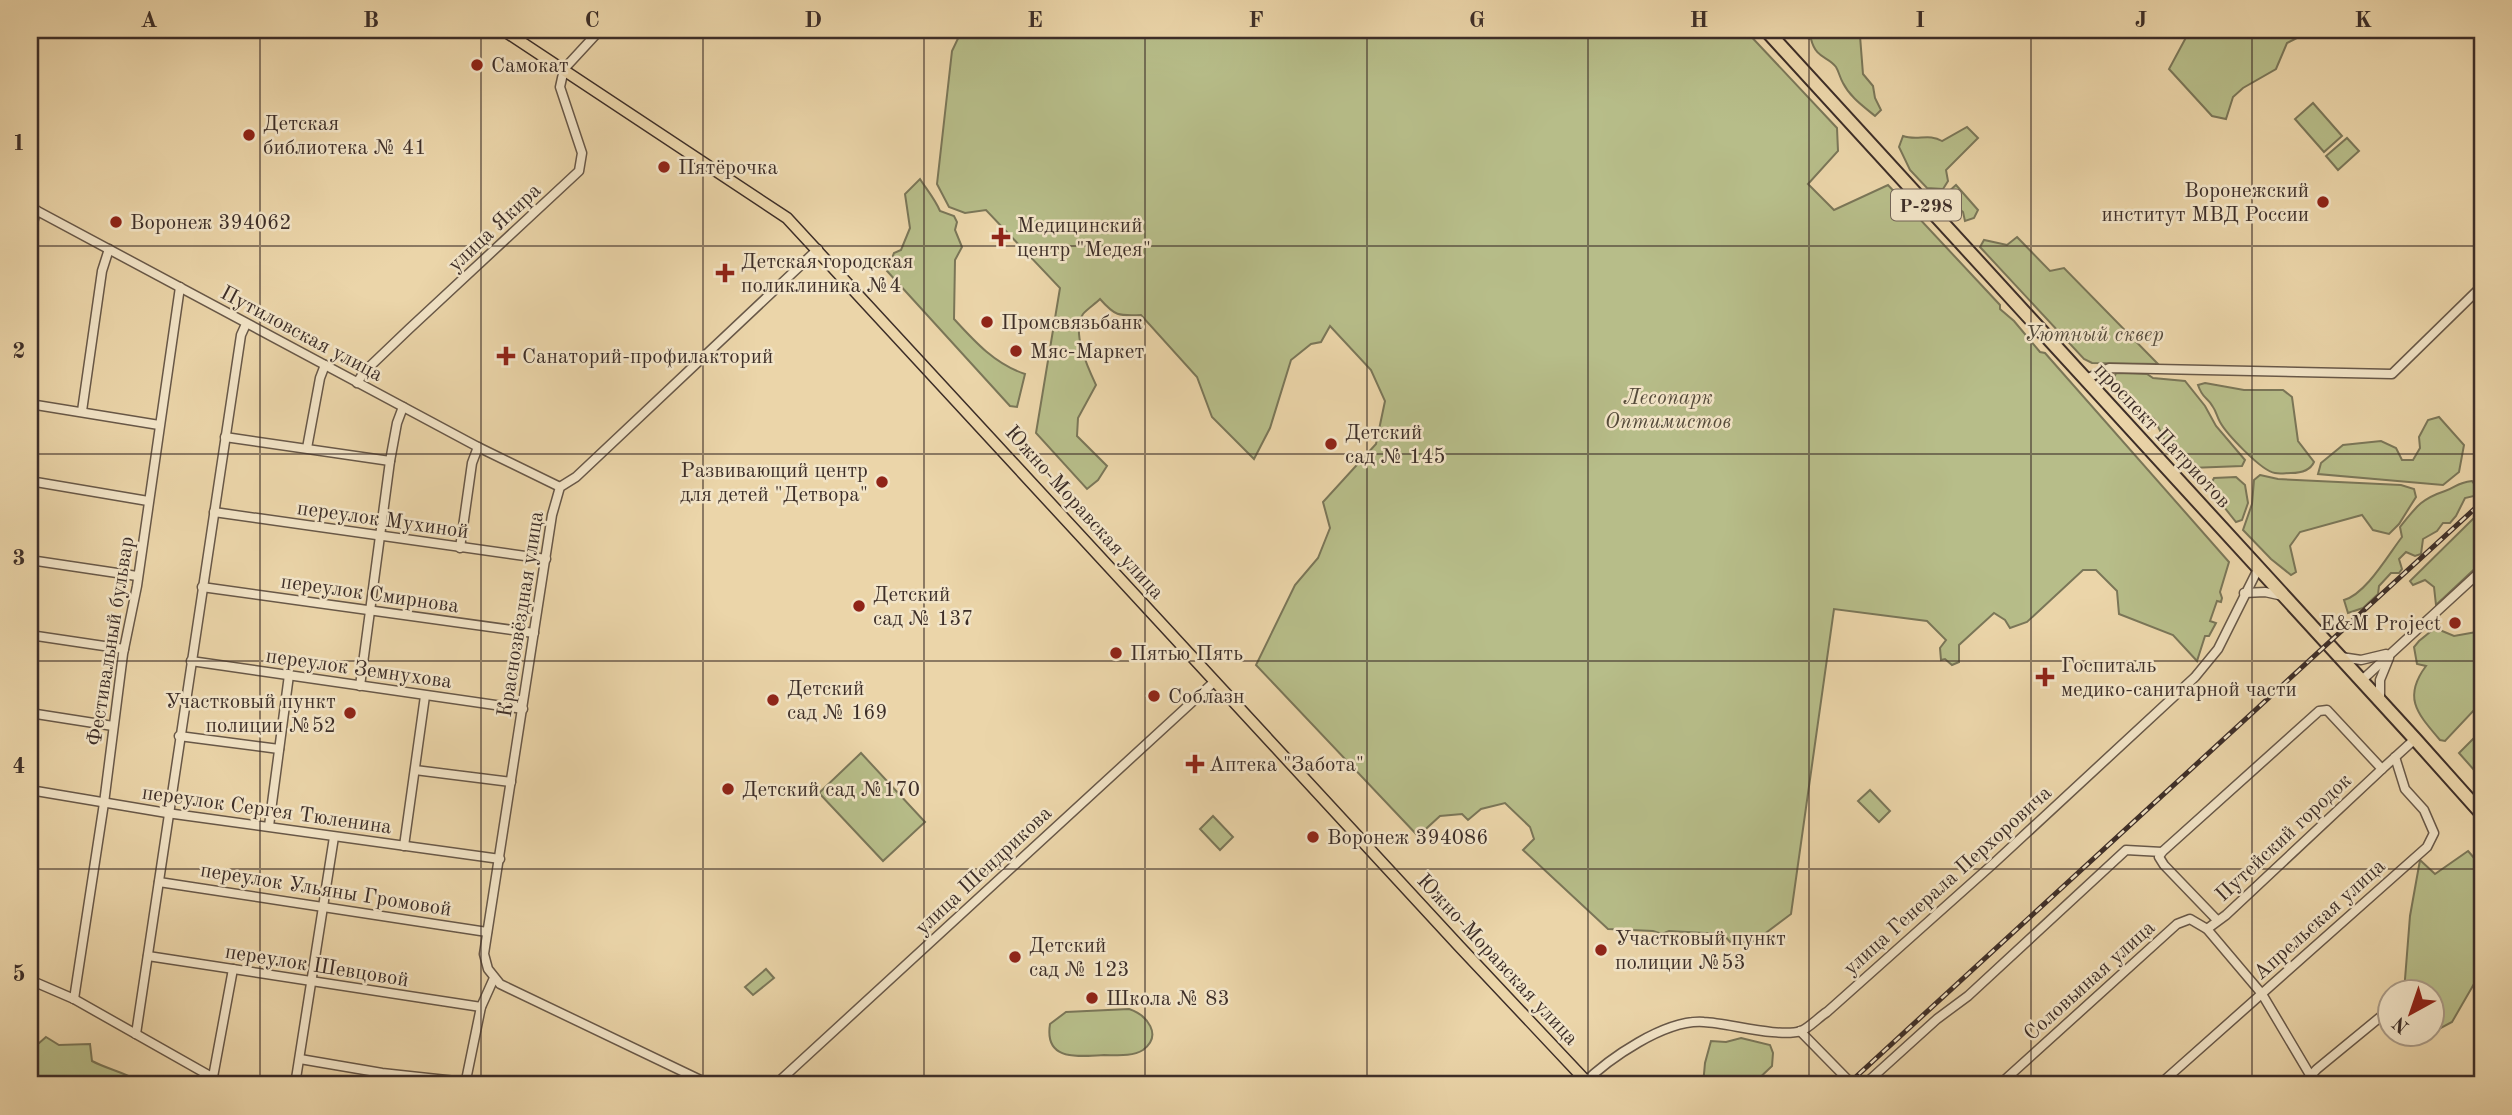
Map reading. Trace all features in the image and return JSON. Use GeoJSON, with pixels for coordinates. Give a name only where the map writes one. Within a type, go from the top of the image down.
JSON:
{"type":"FeatureCollection","features":[{"type":"Feature","properties":{"kind":"highway","name":"проспект Патриотов"},"geometry":{"type":"LineString","coordinates":[[1766,30],[2361,681]]}},
{"type":"Feature","properties":{"kind":"highway","name":"Р-298"},"geometry":{"type":"LineString","coordinates":[[2361,681],[2482,814]]}},
{"type":"Feature","properties":{"kind":"main road","name":"Южно-Моравская улица"},"geometry":{"type":"LineString","coordinates":[[503,30],[780,212],[818,249],[1584,1083]]}},
{"type":"Feature","properties":{"kind":"street"},"geometry":{"type":"LineString","coordinates":[[564,69],[600,30]]}},
{"type":"Feature","properties":{"kind":"street","name":"улица Якира"},"geometry":{"type":"LineString","coordinates":[[357,383],[409,329],[579,171],[582,153],[560,87],[564,69]]}},
{"type":"Feature","properties":{"kind":"street"},"geometry":{"type":"LineString","coordinates":[[30,237],[33,208]]}},
{"type":"Feature","properties":{"kind":"street","name":"Путиловская улица"},"geometry":{"type":"LineString","coordinates":[[33,208],[357,383],[560,487]]}},
{"type":"Feature","properties":{"kind":"street"},"geometry":{"type":"LineString","coordinates":[[82,411],[102,271],[109,249]]}},
{"type":"Feature","properties":{"kind":"street","name":"Краснозвёздная улица"},"geometry":{"type":"LineString","coordinates":[[494,978],[484,954],[552,515],[560,487],[576,477],[818,249]]}},
{"type":"Feature","properties":{"kind":"street"},"geometry":{"type":"LineString","coordinates":[[2086,379],[2109,368],[2392,374],[2482,286]]}},
{"type":"Feature","properties":{"kind":"street","name":"Фестивальный бульвар"},"geometry":{"type":"LineString","coordinates":[[74,999],[180,287]]}},
{"type":"Feature","properties":{"kind":"street"},"geometry":{"type":"LineString","coordinates":[[136,1034],[225,437],[241,335],[246,324]]}},
{"type":"Feature","properties":{"kind":"street"},"geometry":{"type":"LineString","coordinates":[[307,448],[320,378],[326,365]]}},
{"type":"Feature","properties":{"kind":"street"},"geometry":{"type":"LineString","coordinates":[[30,404],[159,425]]}},
{"type":"Feature","properties":{"kind":"street"},"geometry":{"type":"LineString","coordinates":[[359,686],[390,461],[403,407]]}},
{"type":"Feature","properties":{"kind":"street"},"geometry":{"type":"LineString","coordinates":[[225,437],[390,461]]}},
{"type":"Feature","properties":{"kind":"street"},"geometry":{"type":"LineString","coordinates":[[460,548],[472,463],[478,447]]}},
{"type":"Feature","properties":{"kind":"street"},"geometry":{"type":"LineString","coordinates":[[30,481],[148,501]]}},
{"type":"Feature","properties":{"kind":"street","name":"переулок Мухиной"},"geometry":{"type":"LineString","coordinates":[[214,513],[546,559]]}},
{"type":"Feature","properties":{"kind":"street"},"geometry":{"type":"LineString","coordinates":[[30,560],[137,576]]}},
{"type":"Feature","properties":{"kind":"street","name":"улица Генерала Перхоровича"},"geometry":{"type":"LineString","coordinates":[[1800,1031],[1827,1012],[1993,864],[2195,677],[2218,649],[2259,567]]}},
{"type":"Feature","properties":{"kind":"street"},"geometry":{"type":"LineString","coordinates":[[2361,681],[2482,570]]}},
{"type":"Feature","properties":{"kind":"street","name":"переулок Смирнова"},"geometry":{"type":"LineString","coordinates":[[202,587],[534,633]]}},
{"type":"Feature","properties":{"kind":"street"},"geometry":{"type":"LineString","coordinates":[[2244,593],[2265,592],[2286,597]]}},
{"type":"Feature","properties":{"kind":"street"},"geometry":{"type":"LineString","coordinates":[[30,635],[124,649]]}},
{"type":"Feature","properties":{"kind":"street"},"geometry":{"type":"LineString","coordinates":[[2338,656],[2369,659],[2392,652]]}},
{"type":"Feature","properties":{"kind":"street"},"geometry":{"type":"LineString","coordinates":[[2380,701],[2382,672],[2392,652]]}},
{"type":"Feature","properties":{"kind":"street","name":"переулок Земнухова"},"geometry":{"type":"LineString","coordinates":[[191,661],[523,709]]}},
{"type":"Feature","properties":{"kind":"street"},"geometry":{"type":"LineString","coordinates":[[269,826],[289,675]]}},
{"type":"Feature","properties":{"kind":"street","name":"улица Шендрикова"},"geometry":{"type":"LineString","coordinates":[[775,1085],[1215,681]]}},
{"type":"Feature","properties":{"kind":"street"},"geometry":{"type":"LineString","coordinates":[[404,846],[425,696]]}},
{"type":"Feature","properties":{"kind":"street","name":"Путейский городок"},"geometry":{"type":"LineString","coordinates":[[2382,769],[2326,710],[2319,711],[2159,857],[2217,920],[2226,915],[2395,757],[2415,738]]}},
{"type":"Feature","properties":{"kind":"street"},"geometry":{"type":"LineString","coordinates":[[30,713],[113,726]]}},
{"type":"Feature","properties":{"kind":"street"},"geometry":{"type":"LineString","coordinates":[[179,736],[279,749]]}},
{"type":"Feature","properties":{"kind":"street","name":"Апрельская улица"},"geometry":{"type":"LineString","coordinates":[[2159,1085],[2427,847],[2434,833],[2424,810],[2405,789],[2395,757]]}},
{"type":"Feature","properties":{"kind":"street"},"geometry":{"type":"LineString","coordinates":[[415,770],[511,782]]}},
{"type":"Feature","properties":{"kind":"street","name":"переулок Сергея Тюленина"},"geometry":{"type":"LineString","coordinates":[[30,790],[167,813],[500,859]]}},
{"type":"Feature","properties":{"kind":"street"},"geometry":{"type":"LineString","coordinates":[[295,1085],[334,837]]}},
{"type":"Feature","properties":{"kind":"street"},"geometry":{"type":"LineString","coordinates":[[1864,1085],[1937,1019],[1968,996],[2126,850],[2162,852]]}},
{"type":"Feature","properties":{"kind":"street","name":"переулок Ульяны Громовой"},"geometry":{"type":"LineString","coordinates":[[159,881],[487,932]]}},
{"type":"Feature","properties":{"kind":"street","name":"Соловьиная улица"},"geometry":{"type":"LineString","coordinates":[[1999,1085],[2177,924],[2190,919],[2207,929]]}},
{"type":"Feature","properties":{"kind":"street"},"geometry":{"type":"LineString","coordinates":[[2217,920],[2207,929],[2262,994],[2316,1085]]}},
{"type":"Feature","properties":{"kind":"street","name":"переулок Шевцовой"},"geometry":{"type":"LineString","coordinates":[[148,956],[481,1007]]}},
{"type":"Feature","properties":{"kind":"street"},"geometry":{"type":"LineString","coordinates":[[213,1077],[233,969]]}},
{"type":"Feature","properties":{"kind":"street"},"geometry":{"type":"LineString","coordinates":[[300,1059],[465,1083],[481,1007],[494,978],[499,984],[711,1085]]}},
{"type":"Feature","properties":{"kind":"street"},"geometry":{"type":"LineString","coordinates":[[30,980],[74,999],[226,1085]]}},
{"type":"Feature","properties":{"kind":"street"},"geometry":{"type":"LineString","coordinates":[[2302,1085],[2376,1020]]}},
{"type":"Feature","properties":{"kind":"street"},"geometry":{"type":"LineString","coordinates":[[1584,1083],[1618,1056],[1672,1027],[1702,1021],[1772,1031],[1800,1031],[1853,1085]]}},
{"type":"Feature","properties":{"kind":"green space","name":"Лесопарк Оптимистов"},"geometry":{"type":"Polygon","coordinates":[[[962,30],[1745,30],[1837,128],[1838,151],[1808,184],[1834,210],[1888,185],[2040,352],[2045,353],[2229,562],[2220,592],[2221,602],[2217,601],[2210,621],[2216,623],[2209,636],[2205,636],[2197,661],[2173,635],[2119,614],[2117,591],[2096,570],[2083,570],[2027,622],[2010,628],[2005,620],[1994,613],[1959,645],[1959,662],[1952,665],[1945,659],[1941,660],[1940,648],[1946,640],[1927,621],[1834,609],[1791,914],[1755,941],[1731,943],[1723,934],[1669,931],[1662,934],[1653,931],[1608,929],[1523,850],[1534,839],[1530,827],[1505,803],[1481,809],[1468,820],[1462,814],[1440,816],[1418,836],[1256,665],[1295,585],[1318,558],[1330,528],[1323,502],[1376,444],[1385,401],[1371,370],[1330,326],[1321,342],[1311,344],[1291,360],[1270,428],[1254,459],[1212,417],[1197,377],[1141,315],[1118,314],[1100,299],[1083,314],[1080,322],[1082,350],[1096,385],[1078,418],[1077,436],[1107,466],[1098,480],[1087,489],[1036,433],[1060,288],[986,210],[965,213],[949,207],[937,184],[952,51],[962,30]]]}},
{"type":"Feature","properties":{"kind":"green space"},"geometry":{"type":"Polygon","coordinates":[[[1794,30],[1855,30],[1860,36],[1863,74],[1873,86],[1881,110],[1875,116],[1857,101],[1846,88],[1836,67],[1819,54],[1811,39],[1796,35],[1794,30]]]}},
{"type":"Feature","properties":{"kind":"green space"},"geometry":{"type":"Polygon","coordinates":[[[2190,30],[2303,30],[2299,37],[2287,43],[2276,69],[2233,97],[2226,119],[2212,116],[2169,69],[2190,30]]]}},
{"type":"Feature","properties":{"kind":"green space"},"geometry":{"type":"Polygon","coordinates":[[[2313,103],[2342,136],[2324,152],[2295,119],[2313,103]]]}},
{"type":"Feature","properties":{"kind":"green space"},"geometry":{"type":"Polygon","coordinates":[[[1967,127],[1978,138],[1946,170],[1948,181],[1943,189],[1927,188],[1910,170],[1899,147],[1903,136],[1942,141],[1967,127]]]}},
{"type":"Feature","properties":{"kind":"green space"},"geometry":{"type":"Polygon","coordinates":[[[2347,138],[2359,151],[2338,170],[2326,156],[2347,138]]]}},
{"type":"Feature","properties":{"kind":"green space"},"geometry":{"type":"Polygon","coordinates":[[[920,179],[940,211],[954,216],[957,222],[955,230],[962,247],[955,260],[954,319],[995,358],[1025,374],[1017,407],[1010,406],[887,271],[894,253],[901,250],[910,228],[905,194],[920,179]]]}},
{"type":"Feature","properties":{"kind":"green space"},"geometry":{"type":"Polygon","coordinates":[[[1956,185],[1978,210],[1974,218],[1965,221],[1963,212],[1950,201],[1948,192],[1956,185]]]}},
{"type":"Feature","properties":{"kind":"green space","name":"Уютный сквер"},"geometry":{"type":"Polygon","coordinates":[[[2017,237],[2050,271],[2064,268],[2158,364],[2092,363],[2084,359],[1980,247],[1984,240],[2007,245],[2017,237]]]}},
{"type":"Feature","properties":{"kind":"green space"},"geometry":{"type":"Polygon","coordinates":[[[2116,373],[2147,374],[2153,378],[2185,381],[2205,406],[2216,426],[2245,460],[2242,466],[2190,468],[2168,446],[2154,419],[2116,389],[2113,380],[2116,373]]]}},
{"type":"Feature","properties":{"kind":"green space"},"geometry":{"type":"Polygon","coordinates":[[[2205,383],[2244,390],[2283,390],[2292,397],[2298,441],[2314,462],[2312,465],[2302,472],[2281,473],[2261,466],[2244,451],[2219,420],[2198,385],[2205,383]]]}},
{"type":"Feature","properties":{"kind":"green space"},"geometry":{"type":"Polygon","coordinates":[[[2439,417],[2464,445],[2459,472],[2443,485],[2318,474],[2321,463],[2343,445],[2381,441],[2396,448],[2402,460],[2413,460],[2420,448],[2419,437],[2428,420],[2439,417]]]}},
{"type":"Feature","properties":{"kind":"green space"},"geometry":{"type":"Polygon","coordinates":[[[2260,475],[2278,479],[2401,485],[2414,489],[2416,497],[2399,524],[2389,534],[2373,530],[2362,515],[2300,532],[2290,546],[2296,572],[2291,575],[2243,530],[2252,504],[2254,480],[2260,475]]]}},
{"type":"Feature","properties":{"kind":"green space"},"geometry":{"type":"Polygon","coordinates":[[[2236,477],[2245,485],[2248,503],[2242,520],[2236,522],[2209,488],[2214,478],[2236,477]]]}},
{"type":"Feature","properties":{"kind":"green space"},"geometry":{"type":"Polygon","coordinates":[[[2472,481],[2477,488],[2474,496],[2465,498],[2450,523],[2443,523],[2437,531],[2423,539],[2421,554],[2415,556],[2406,552],[2399,559],[2402,569],[2399,573],[2391,573],[2379,586],[2378,594],[2363,608],[2348,613],[2344,600],[2360,590],[2376,573],[2402,537],[2400,527],[2415,509],[2430,497],[2472,481]]]}},
{"type":"Feature","properties":{"kind":"green space"},"geometry":{"type":"Polygon","coordinates":[[[2482,510],[2482,562],[2436,605],[2434,587],[2425,580],[2413,585],[2410,581],[2482,510]]]}},
{"type":"Feature","properties":{"kind":"green space"},"geometry":{"type":"Polygon","coordinates":[[[2435,628],[2454,636],[2482,631],[2482,695],[2475,697],[2477,707],[2445,741],[2440,740],[2425,722],[2414,697],[2415,687],[2426,666],[2417,664],[2414,647],[2435,628]]]}},
{"type":"Feature","properties":{"kind":"green space"},"geometry":{"type":"Polygon","coordinates":[[[2482,730],[2482,779],[2459,753],[2482,730]]]}},
{"type":"Feature","properties":{"kind":"green space"},"geometry":{"type":"Polygon","coordinates":[[[861,753],[925,822],[883,861],[819,793],[861,753]]]}},
{"type":"Feature","properties":{"kind":"green space"},"geometry":{"type":"Polygon","coordinates":[[[1870,790],[1890,811],[1879,822],[1858,801],[1870,790]]]}},
{"type":"Feature","properties":{"kind":"green space"},"geometry":{"type":"Polygon","coordinates":[[[1213,816],[1233,837],[1220,850],[1200,829],[1213,816]]]}},
{"type":"Feature","properties":{"kind":"green space"},"geometry":{"type":"Polygon","coordinates":[[[2468,851],[2482,867],[2482,970],[2452,1022],[2446,1025],[2446,978],[2405,978],[2410,916],[2420,860],[2435,874],[2468,851]]]}},
{"type":"Feature","properties":{"kind":"green space"},"geometry":{"type":"Polygon","coordinates":[[[766,969],[774,978],[753,995],[745,987],[766,969]]]}},
{"type":"Feature","properties":{"kind":"green space"},"geometry":{"type":"Polygon","coordinates":[[[1129,1009],[1147,1021],[1152,1032],[1149,1044],[1139,1052],[1074,1056],[1058,1051],[1052,1045],[1050,1024],[1066,1012],[1129,1009]]]}},
{"type":"Feature","properties":{"kind":"green space"},"geometry":{"type":"Polygon","coordinates":[[[46,1037],[59,1045],[90,1044],[92,1061],[133,1078],[138,1081],[138,1085],[49,1085],[30,1075],[30,1043],[38,1044],[46,1037]]]}},
{"type":"Feature","properties":{"kind":"green space"},"geometry":{"type":"Polygon","coordinates":[[[1741,1038],[1770,1045],[1773,1053],[1772,1066],[1752,1085],[1703,1085],[1711,1041],[1726,1042],[1741,1038]]]}},
{"type":"Feature","properties":{"kind":"railway"},"geometry":{"type":"LineString","coordinates":[[1847,1085],[2482,502]]}},
{"type":"Feature","properties":{"kind":"place","name":"Самокат"},"geometry":{"type":"Point","coordinates":[477,65]}},
{"type":"Feature","properties":{"kind":"place","name":"Детская библиотека № 41"},"geometry":{"type":"Point","coordinates":[249,135]}},
{"type":"Feature","properties":{"kind":"place","name":"Пятёрочка"},"geometry":{"type":"Point","coordinates":[664,167]}},
{"type":"Feature","properties":{"kind":"place","name":"Воронежский институт МВД России"},"geometry":{"type":"Point","coordinates":[2323,202]}},
{"type":"Feature","properties":{"kind":"place","name":"Воронеж 394062"},"geometry":{"type":"Point","coordinates":[116,222]}},
{"type":"Feature","properties":{"kind":"place","name":"Медицинский центр \"Медея\""},"geometry":{"type":"Point","coordinates":[1001,237]}},
{"type":"Feature","properties":{"kind":"place","name":"Детская городская поликлиника №4"},"geometry":{"type":"Point","coordinates":[725,273]}},
{"type":"Feature","properties":{"kind":"place","name":"Промсвязьбанк"},"geometry":{"type":"Point","coordinates":[987,322]}},
{"type":"Feature","properties":{"kind":"place","name":"Мяс-Маркет"},"geometry":{"type":"Point","coordinates":[1016,351]}},
{"type":"Feature","properties":{"kind":"place","name":"Cанаторий-профилакторий"},"geometry":{"type":"Point","coordinates":[506,356]}},
{"type":"Feature","properties":{"kind":"place","name":"Детский сад № 145"},"geometry":{"type":"Point","coordinates":[1331,444]}},
{"type":"Feature","properties":{"kind":"place","name":"Развивающий центр для детей \"Детвора\""},"geometry":{"type":"Point","coordinates":[882,482]}},
{"type":"Feature","properties":{"kind":"place","name":"Детский сад № 137"},"geometry":{"type":"Point","coordinates":[859,606]}},
{"type":"Feature","properties":{"kind":"place","name":"E&M Project"},"geometry":{"type":"Point","coordinates":[2455,623]}},
{"type":"Feature","properties":{"kind":"place","name":"Пятью Пять"},"geometry":{"type":"Point","coordinates":[1116,653]}},
{"type":"Feature","properties":{"kind":"place","name":"Госпиталь медико-санитарной части"},"geometry":{"type":"Point","coordinates":[2045,677]}},
{"type":"Feature","properties":{"kind":"place","name":"Соблазн"},"geometry":{"type":"Point","coordinates":[1154,696]}},
{"type":"Feature","properties":{"kind":"place","name":"Детский сад № 169"},"geometry":{"type":"Point","coordinates":[773,700]}},
{"type":"Feature","properties":{"kind":"place","name":"Участковый пункт полиции №52"},"geometry":{"type":"Point","coordinates":[350,713]}},
{"type":"Feature","properties":{"kind":"place","name":"Аптека \"Забота\""},"geometry":{"type":"Point","coordinates":[1195,764]}},
{"type":"Feature","properties":{"kind":"place","name":"Детский сад №170"},"geometry":{"type":"Point","coordinates":[728,789]}},
{"type":"Feature","properties":{"kind":"place","name":"Воронеж 394086"},"geometry":{"type":"Point","coordinates":[1313,837]}},
{"type":"Feature","properties":{"kind":"place","name":"Участковый пункт полиции №53"},"geometry":{"type":"Point","coordinates":[1601,950]}},
{"type":"Feature","properties":{"kind":"place","name":"Детский сад № 123"},"geometry":{"type":"Point","coordinates":[1015,957]}},
{"type":"Feature","properties":{"kind":"place","name":"Школа № 83"},"geometry":{"type":"Point","coordinates":[1092,998]}}]}
